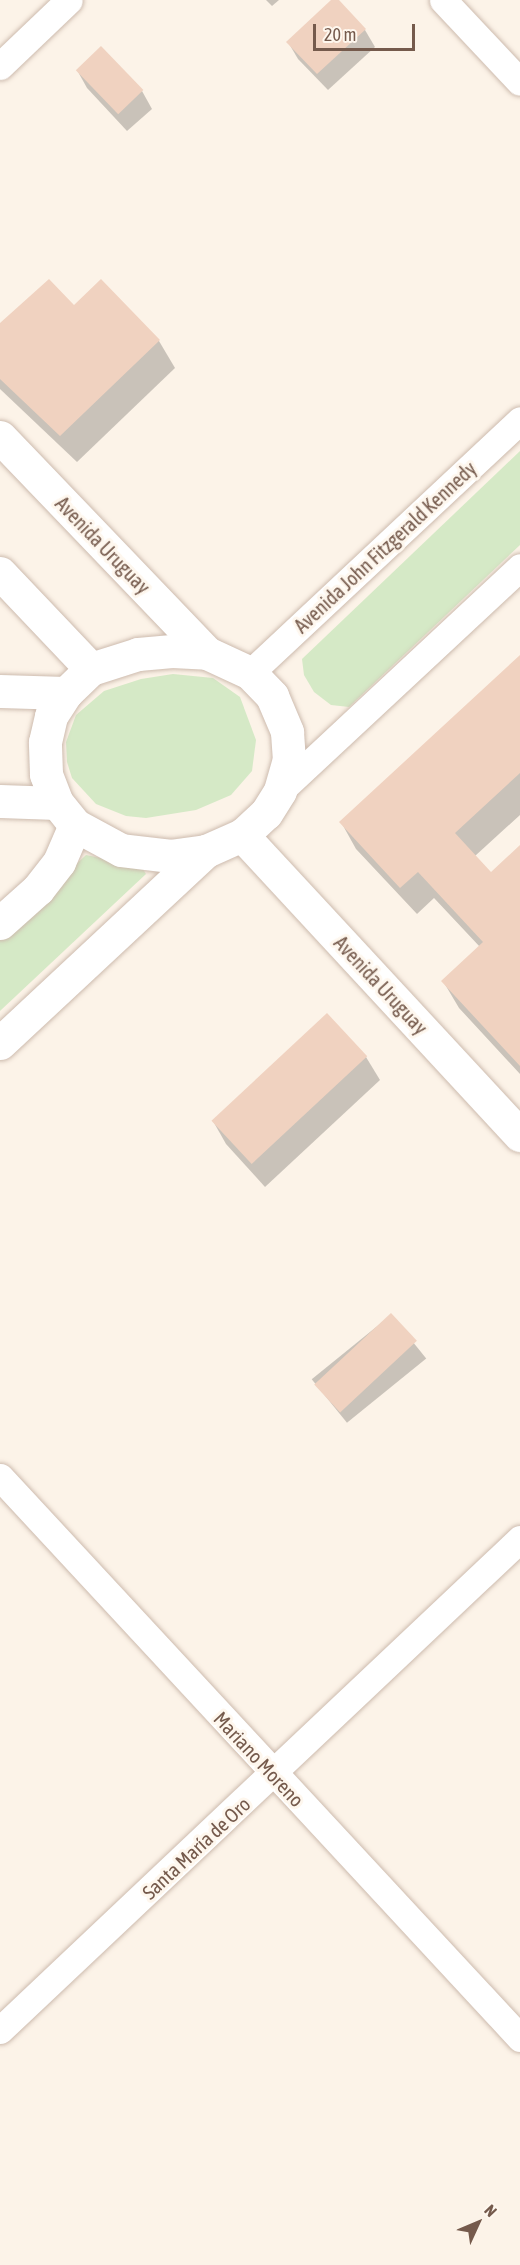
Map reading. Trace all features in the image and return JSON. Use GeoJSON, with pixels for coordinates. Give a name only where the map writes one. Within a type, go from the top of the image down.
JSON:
{"type":"FeatureCollection","features":[{"type":"Feature","properties":{"kind":"street"},"geometry":{"type":"LineString","coordinates":[[0,66],[69,0]]}},
{"type":"Feature","properties":{"kind":"street"},"geometry":{"type":"LineString","coordinates":[[443,0],[520,82]]}},
{"type":"Feature","properties":{"kind":"street","name":"Avenida John Fitzgerald Kennedy"},"geometry":{"type":"LineString","coordinates":[[250,673],[520,420]]}},
{"type":"Feature","properties":{"kind":"street","name":"Avenida Uruguay"},"geometry":{"type":"LineString","coordinates":[[0,436],[207,653]]}},
{"type":"Feature","properties":{"kind":"street"},"geometry":{"type":"LineString","coordinates":[[280,790],[520,567]]}},
{"type":"Feature","properties":{"kind":"street"},"geometry":{"type":"LineString","coordinates":[[0,573],[91,669]]}},
{"type":"Feature","properties":{"kind":"street"},"geometry":{"type":"LineString","coordinates":[[0,801],[66,814],[120,850],[171,856],[206,851],[242,835],[266,813],[280,790],[289,759],[287,732],[272,696],[250,673],[207,653],[172,651],[138,654],[91,669],[66,693],[51,716],[45,742],[46,774],[66,814],[59,862],[38,889],[0,923]]}},
{"type":"Feature","properties":{"kind":"street"},"geometry":{"type":"LineString","coordinates":[[0,691],[66,693]]}},
{"type":"Feature","properties":{"kind":"street","name":"Avenida Uruguay"},"geometry":{"type":"LineString","coordinates":[[242,835],[520,1135]]}},
{"type":"Feature","properties":{"kind":"street"},"geometry":{"type":"LineString","coordinates":[[0,1043],[206,851]]}},
{"type":"Feature","properties":{"kind":"street","name":"Mariano Moreno"},"geometry":{"type":"LineString","coordinates":[[0,1477],[520,2038]]}},
{"type":"Feature","properties":{"kind":"street","name":"Santa María de Oro"},"geometry":{"type":"LineString","coordinates":[[0,2030],[274,1775],[520,1539]]}},
{"type":"Feature","properties":{"kind":"green space"},"geometry":{"type":"Polygon","coordinates":[[[520,451],[520,545],[349,707],[331,705],[314,692],[304,675],[302,659],[520,451]]]}},
{"type":"Feature","properties":{"kind":"green space"},"geometry":{"type":"Polygon","coordinates":[[[173,674],[213,678],[240,697],[256,740],[252,771],[231,795],[196,810],[146,818],[126,816],[96,804],[72,778],[67,762],[66,742],[76,715],[104,691],[141,679],[173,674]]]}},
{"type":"Feature","properties":{"kind":"green space"},"geometry":{"type":"Polygon","coordinates":[[[86,855],[141,866],[146,874],[0,1011],[0,936],[86,855]]]}},
{"type":"Feature","properties":{"kind":"building"},"geometry":{"type":"Polygon","coordinates":[[[331,0],[339,0],[366,29],[317,74],[286,42],[331,0]]]}},
{"type":"Feature","properties":{"kind":"building"},"geometry":{"type":"Polygon","coordinates":[[[101,46],[143,90],[118,114],[76,70],[101,46]]]}},
{"type":"Feature","properties":{"kind":"building"},"geometry":{"type":"Polygon","coordinates":[[[49,279],[74,305],[101,279],[160,340],[60,436],[0,379],[0,323],[49,279]]]}},
{"type":"Feature","properties":{"kind":"building"},"geometry":{"type":"Polygon","coordinates":[[[520,655],[520,773],[455,833],[491,872],[520,845],[520,1066],[441,981],[483,942],[418,872],[400,888],[339,822],[520,655]]]}},
{"type":"Feature","properties":{"kind":"building"},"geometry":{"type":"Polygon","coordinates":[[[327,1013],[367,1056],[252,1164],[211,1121],[327,1013]]]}},
{"type":"Feature","properties":{"kind":"building"},"geometry":{"type":"Polygon","coordinates":[[[391,1313],[417,1341],[340,1412],[314,1385],[391,1313]]]}}]}
